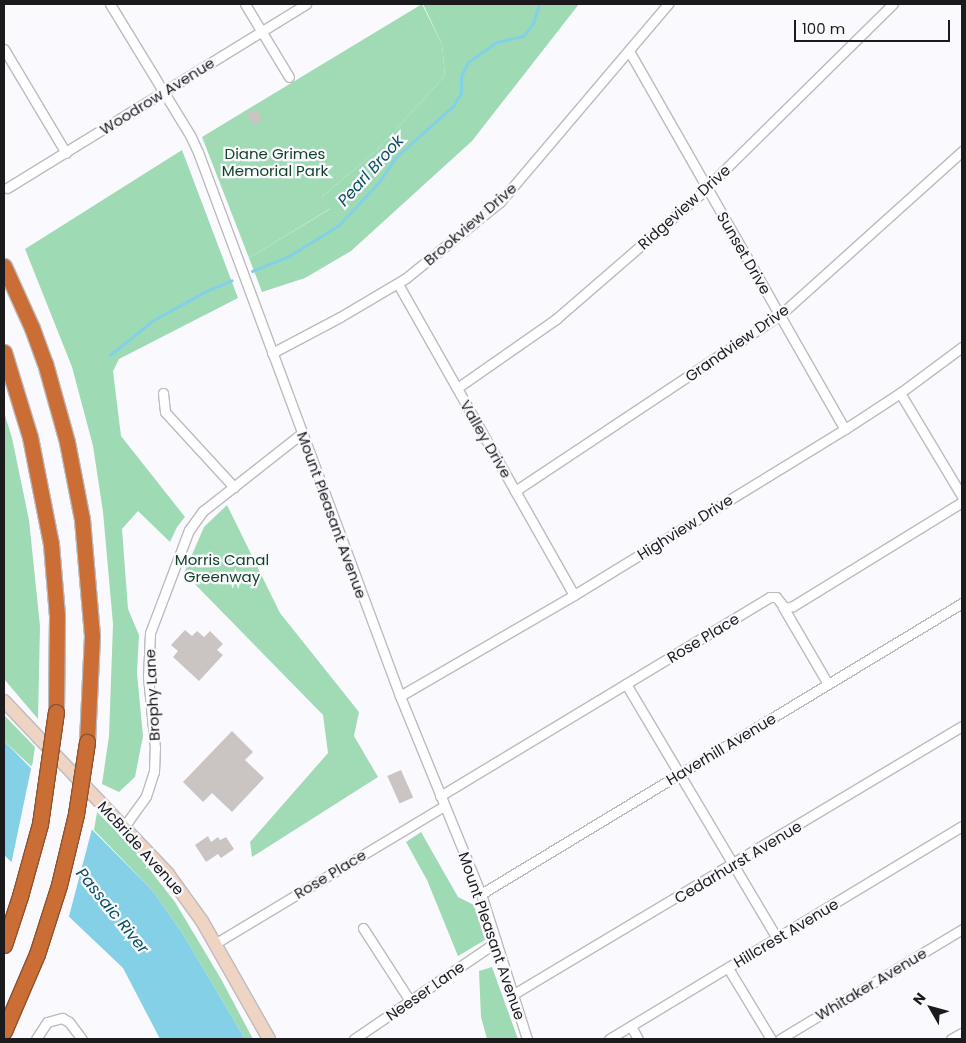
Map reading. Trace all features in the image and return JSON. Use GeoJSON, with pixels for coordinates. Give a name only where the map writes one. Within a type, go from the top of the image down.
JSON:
{"type":"FeatureCollection","features":[{"type":"Feature","properties":{"kind":"highway"},"geometry":{"type":"LineString","coordinates":[[4,266],[46,363],[67,442],[79,500],[87,559],[92,636],[87,742],[76,814],[60,884],[34,962],[4,1031]]}},
{"type":"Feature","properties":{"kind":"highway"},"geometry":{"type":"LineString","coordinates":[[4,352],[30,437],[51,544],[57,616],[56,712],[40,824],[4,945]]}},
{"type":"Feature","properties":{"kind":"main road","name":"McBride Avenue"},"geometry":{"type":"LineString","coordinates":[[4,700],[168,874],[216,943],[269,1039]]}},
{"type":"Feature","properties":{"kind":"street","name":"Mount Pleasant Avenue"},"geometry":{"type":"LineString","coordinates":[[110,4],[190,134],[198,152],[400,696],[481,894],[527,1039]]}},
{"type":"Feature","properties":{"kind":"street"},"geometry":{"type":"LineString","coordinates":[[245,4],[289,77]]}},
{"type":"Feature","properties":{"kind":"street","name":"Woodrow Avenue"},"geometry":{"type":"LineString","coordinates":[[7,188],[306,4]]}},
{"type":"Feature","properties":{"kind":"street","name":"Brookview Drive"},"geometry":{"type":"LineString","coordinates":[[272,353],[398,284],[500,202],[668,4]]}},
{"type":"Feature","properties":{"kind":"street","name":"Ridgeview Drive"},"geometry":{"type":"LineString","coordinates":[[456,388],[556,319],[707,188],[893,4]]}},
{"type":"Feature","properties":{"kind":"street"},"geometry":{"type":"LineString","coordinates":[[4,49],[66,153]]}},
{"type":"Feature","properties":{"kind":"street","name":"Sunset Drive"},"geometry":{"type":"LineString","coordinates":[[629,51],[845,428]]}},
{"type":"Feature","properties":{"kind":"street","name":"Grandview Drive"},"geometry":{"type":"LineString","coordinates":[[515,491],[780,315],[962,151]]}},
{"type":"Feature","properties":{"kind":"street","name":"Valley Drive"},"geometry":{"type":"LineString","coordinates":[[398,284],[574,595]]}},
{"type":"Feature","properties":{"kind":"street","name":"Highview Drive"},"geometry":{"type":"LineString","coordinates":[[400,696],[574,595],[845,428],[900,393],[962,347]]}},
{"type":"Feature","properties":{"kind":"street"},"geometry":{"type":"LineString","coordinates":[[900,393],[962,496]]}},
{"type":"Feature","properties":{"kind":"street"},"geometry":{"type":"LineString","coordinates":[[163,394],[165,412],[234,487]]}},
{"type":"Feature","properties":{"kind":"street","name":"Brophy Lane"},"geometry":{"type":"LineString","coordinates":[[123,828],[146,796],[154,772],[155,748],[148,662],[150,633],[156,612],[189,530],[203,511],[302,433]]}},
{"type":"Feature","properties":{"kind":"street"},"geometry":{"type":"LineString","coordinates":[[828,684],[783,607],[793,606],[962,502]]}},
{"type":"Feature","properties":{"kind":"street","name":"Rose Place"},"geometry":{"type":"LineString","coordinates":[[440,796],[770,596],[776,597],[783,607]]}},
{"type":"Feature","properties":{"kind":"street","name":"Haverhill Avenue"},"geometry":{"type":"LineString","coordinates":[[481,894],[962,603]]}},
{"type":"Feature","properties":{"kind":"street"},"geometry":{"type":"LineString","coordinates":[[626,684],[777,938]]}},
{"type":"Feature","properties":{"kind":"street","name":"Cedarhurst Avenue"},"geometry":{"type":"LineString","coordinates":[[512,995],[734,865],[962,726]]}},
{"type":"Feature","properties":{"kind":"street","name":"Rose Place"},"geometry":{"type":"LineString","coordinates":[[216,943],[444,806]]}},
{"type":"Feature","properties":{"kind":"street","name":"Hillcrest Avenue"},"geometry":{"type":"LineString","coordinates":[[609,1039],[962,826]]}},
{"type":"Feature","properties":{"kind":"street"},"geometry":{"type":"LineString","coordinates":[[363,928],[410,1001]]}},
{"type":"Feature","properties":{"kind":"street","name":"Whitaker Avenue"},"geometry":{"type":"LineString","coordinates":[[780,1039],[962,929]]}},
{"type":"Feature","properties":{"kind":"street","name":"Neeser Lane"},"geometry":{"type":"LineString","coordinates":[[354,1039],[496,942]]}},
{"type":"Feature","properties":{"kind":"street"},"geometry":{"type":"LineString","coordinates":[[728,968],[771,1039]]}},
{"type":"Feature","properties":{"kind":"street"},"geometry":{"type":"LineString","coordinates":[[36,1039],[47,1022],[62,1018],[69,1022],[82,1039]]}},
{"type":"Feature","properties":{"kind":"street"},"geometry":{"type":"LineString","coordinates":[[631,1026],[638,1039]]}},
{"type":"Feature","properties":{"kind":"street"},"geometry":{"type":"LineString","coordinates":[[951,1039],[962,1032]]}},
{"type":"Feature","properties":{"kind":"green space","name":"Diane Grimes Memorial Park"},"geometry":{"type":"Polygon","coordinates":[[[422,4],[442,44],[445,76],[377,150],[322,197],[331,208],[249,258],[202,137],[422,4]]]}},
{"type":"Feature","properties":{"kind":"green space"},"geometry":{"type":"Polygon","coordinates":[[[423,4],[579,4],[472,141],[351,251],[305,278],[262,292],[249,258],[330,209],[322,197],[377,150],[445,76],[442,44],[423,4]]]}},
{"type":"Feature","properties":{"kind":"green space"},"geometry":{"type":"Polygon","coordinates":[[[182,150],[238,298],[119,359],[113,371],[121,436],[185,517],[177,527],[170,542],[138,511],[122,529],[128,609],[139,635],[137,673],[143,736],[135,777],[119,792],[102,784],[109,736],[113,624],[103,512],[93,446],[72,367],[25,249],[182,150]]]}},
{"type":"Feature","properties":{"kind":"green space"},"geometry":{"type":"Polygon","coordinates":[[[4,412],[12,438],[29,520],[40,626],[38,719],[4,679],[4,412]]]}},
{"type":"Feature","properties":{"kind":"green space","name":"Morris Canal Greenway"},"geometry":{"type":"Polygon","coordinates":[[[227,505],[280,613],[359,712],[354,736],[378,777],[252,857],[250,842],[328,753],[323,715],[184,573],[204,527],[227,505]]]}},
{"type":"Feature","properties":{"kind":"green space"},"geometry":{"type":"Polygon","coordinates":[[[4,715],[35,747],[32,767],[4,741],[4,715]]]}},
{"type":"Feature","properties":{"kind":"green space"},"geometry":{"type":"Polygon","coordinates":[[[97,812],[132,847],[175,902],[221,979],[253,1039],[245,1039],[183,934],[152,890],[94,830],[97,812]]]}},
{"type":"Feature","properties":{"kind":"green space"},"geometry":{"type":"Polygon","coordinates":[[[421,832],[458,897],[474,905],[485,940],[458,956],[427,880],[406,842],[421,832]]]}},
{"type":"Feature","properties":{"kind":"green space"},"geometry":{"type":"Polygon","coordinates":[[[492,967],[518,1039],[487,1039],[481,1017],[479,971],[492,967]]]}},
{"type":"Feature","properties":{"kind":"water","name":"Passaic River"},"geometry":{"type":"Polygon","coordinates":[[[4,741],[152,890],[183,934],[245,1039],[160,1039],[123,968],[4,855],[4,741]]]}},
{"type":"Feature","properties":{"kind":"pier"},"geometry":{"type":"Polygon","coordinates":[[[32,764],[93,825],[68,920],[11,865],[32,764]]]}},
{"type":"Feature","properties":{"kind":"building"},"geometry":{"type":"Polygon","coordinates":[[[256,109],[262,121],[253,125],[247,114],[256,109]]]}},
{"type":"Feature","properties":{"kind":"building"},"geometry":{"type":"Polygon","coordinates":[[[185,630],[192,636],[197,631],[204,637],[210,631],[223,644],[217,650],[223,655],[199,681],[173,657],[178,651],[171,645],[185,630]]]}},
{"type":"Feature","properties":{"kind":"building"},"geometry":{"type":"Polygon","coordinates":[[[232,731],[253,752],[245,760],[264,778],[232,812],[212,793],[203,802],[183,782],[232,731]]]}},
{"type":"Feature","properties":{"kind":"building"},"geometry":{"type":"Polygon","coordinates":[[[401,770],[413,797],[399,804],[387,776],[401,770]]]}},
{"type":"Feature","properties":{"kind":"building"},"geometry":{"type":"Polygon","coordinates":[[[208,836],[211,842],[218,837],[220,840],[226,837],[234,849],[221,858],[218,854],[206,862],[195,845],[208,836]]]}},
{"type":"Feature","properties":{"kind":"waterway","name":"Pearl Brook"},"geometry":{"type":"LineString","coordinates":[[252,271],[289,256],[339,225],[379,182],[395,158],[453,106],[461,93],[461,76],[468,62],[497,42],[523,36],[533,23],[539,4]]}},
{"type":"Feature","properties":{"kind":"waterway","name":"Pearl Brook"},"geometry":{"type":"LineString","coordinates":[[110,355],[152,321],[204,292],[232,280]]}}]}
